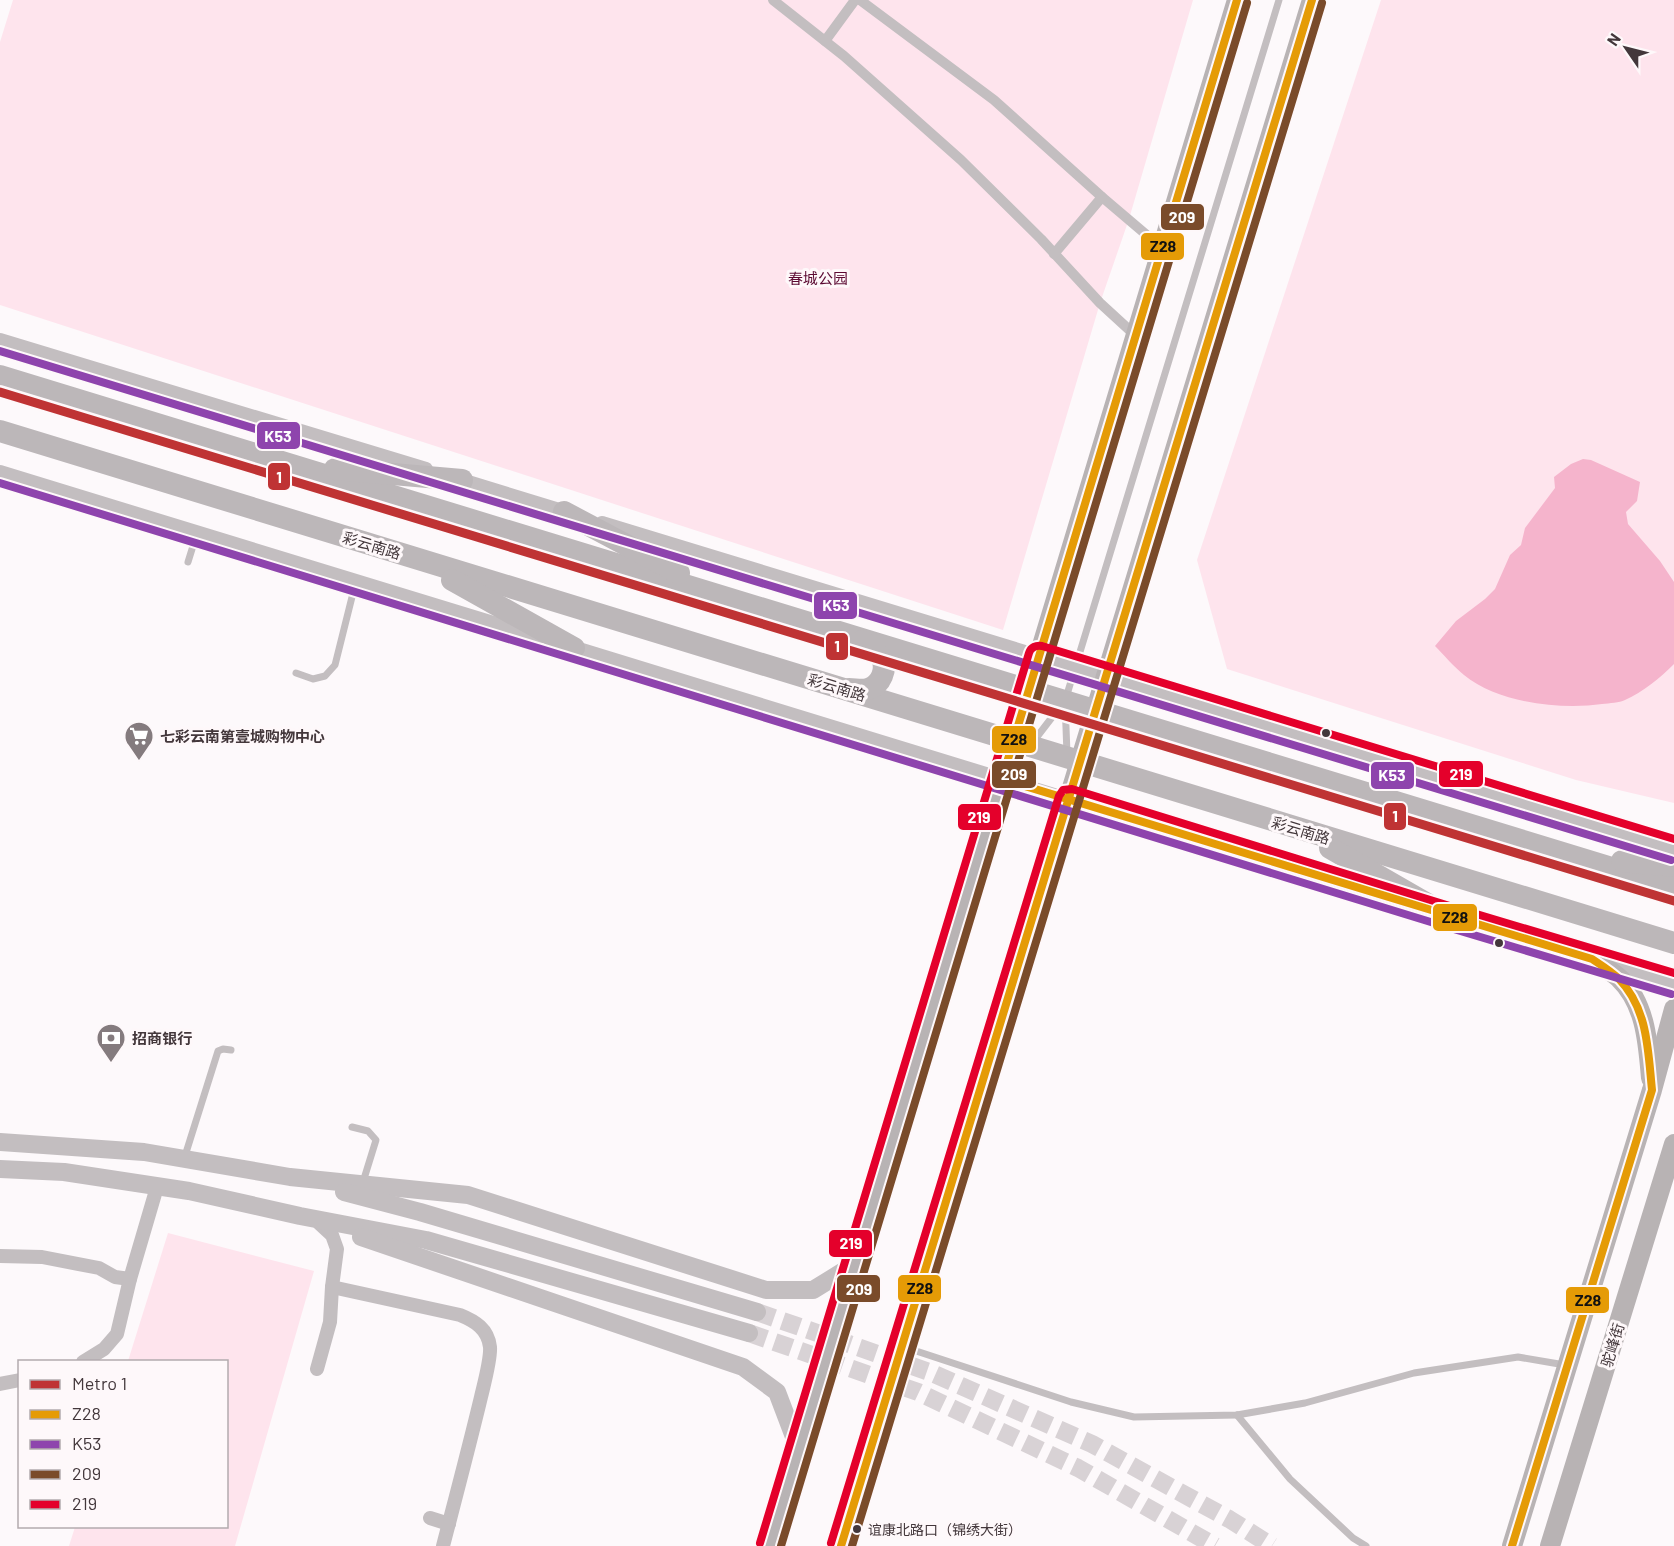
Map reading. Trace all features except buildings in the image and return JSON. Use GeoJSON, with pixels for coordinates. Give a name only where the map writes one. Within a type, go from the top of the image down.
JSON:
{"type":"FeatureCollection","features":[{"type":"Feature","properties":{"kind":"main road"},"geometry":{"type":"LineString","coordinates":[[770,1546],[1002,779],[1021,744],[1029,690],[1237,0]]}},
{"type":"Feature","properties":{"kind":"main road"},"geometry":{"type":"LineString","coordinates":[[841,1546],[1070,800],[1074,760],[1096,711],[1312,0]]}},
{"type":"Feature","properties":{"kind":"main road"},"geometry":{"type":"LineString","coordinates":[[0,376],[1674,887]]}},
{"type":"Feature","properties":{"kind":"main road","name":"彩云南路"},"geometry":{"type":"LineString","coordinates":[[0,431],[1674,943]]}},
{"type":"Feature","properties":{"kind":"main road"},"geometry":{"type":"LineString","coordinates":[[287,464],[462,480]]}},
{"type":"Feature","properties":{"kind":"main road"},"geometry":{"type":"LineString","coordinates":[[564,512],[722,597]]}},
{"type":"Feature","properties":{"kind":"main road"},"geometry":{"type":"LineString","coordinates":[[411,557],[574,648]]}},
{"type":"Feature","properties":{"kind":"main road"},"geometry":{"type":"LineString","coordinates":[[841,688],[865,690],[876,685],[883,674],[883,662],[880,657],[859,638]]}},
{"type":"Feature","properties":{"kind":"main road"},"geometry":{"type":"LineString","coordinates":[[1294,828],[1450,917]]}},
{"type":"Feature","properties":{"kind":"main road"},"geometry":{"type":"LineString","coordinates":[[1578,858],[1674,866]]}},
{"type":"Feature","properties":{"kind":"main road"},"geometry":{"type":"LineString","coordinates":[[1592,959],[1620,979],[1636,1001],[1646,1031],[1652,1090]]}},
{"type":"Feature","properties":{"kind":"main road"},"geometry":{"type":"LineString","coordinates":[[1512,1546],[1652,1090],[1674,1009]]}},
{"type":"Feature","properties":{"kind":"main road","name":"驼峰街"},"geometry":{"type":"LineString","coordinates":[[1550,1546],[1674,1144]]}},
{"type":"Feature","properties":{"kind":"street"},"geometry":{"type":"LineString","coordinates":[[773,0],[853,64],[961,160],[1100,303],[1136,336]]}},
{"type":"Feature","properties":{"kind":"street"},"geometry":{"type":"LineString","coordinates":[[825,41],[855,0]]}},
{"type":"Feature","properties":{"kind":"street"},"geometry":{"type":"LineString","coordinates":[[860,0],[994,100],[1162,248]]}},
{"type":"Feature","properties":{"kind":"street"},"geometry":{"type":"LineString","coordinates":[[1054,254],[1102,197]]}},
{"type":"Feature","properties":{"kind":"street"},"geometry":{"type":"LineString","coordinates":[[0,340],[1674,850]]}},
{"type":"Feature","properties":{"kind":"street"},"geometry":{"type":"LineString","coordinates":[[0,472],[1674,984]]}},
{"type":"Feature","properties":{"kind":"street"},"geometry":{"type":"LineString","coordinates":[[0,1142],[144,1152],[290,1177],[468,1196],[766,1290],[813,1290],[855,1264]]}},
{"type":"Feature","properties":{"kind":"street"},"geometry":{"type":"LineString","coordinates":[[0,1168],[64,1172],[189,1191],[300,1216],[426,1240],[749,1333]]}},
{"type":"Feature","properties":{"kind":"street"},"geometry":{"type":"LineString","coordinates":[[290,1177],[420,1212],[757,1312]]}},
{"type":"Feature","properties":{"kind":"street"},"geometry":{"type":"LineString","coordinates":[[86,1360],[104,1348],[117,1334],[130,1279],[157,1187]]}},
{"type":"Feature","properties":{"kind":"street"},"geometry":{"type":"LineString","coordinates":[[300,1216],[743,1367],[777,1392],[799,1450]]}},
{"type":"Feature","properties":{"kind":"street"},"geometry":{"type":"LineString","coordinates":[[317,1369],[330,1322],[337,1249],[332,1235],[319,1223]]}},
{"type":"Feature","properties":{"kind":"street"},"geometry":{"type":"LineString","coordinates":[[0,1256],[42,1257],[99,1268],[115,1277],[130,1279]]}},
{"type":"Feature","properties":{"kind":"street"},"geometry":{"type":"LineString","coordinates":[[332,1287],[460,1315],[474,1321],[486,1332],[490,1348],[486,1373],[443,1546]]}},
{"type":"Feature","properties":{"kind":"street"},"geometry":{"type":"LineString","coordinates":[[0,1384],[18,1380]]}},
{"type":"Feature","properties":{"kind":"street"},"geometry":{"type":"LineString","coordinates":[[430,1518],[449,1524]]}},
{"type":"Feature","properties":{"kind":"lane"},"geometry":{"type":"LineString","coordinates":[[1074,760],[1065,701],[1279,0]]}},
{"type":"Feature","properties":{"kind":"lane"},"geometry":{"type":"LineString","coordinates":[[188,562],[198,533]]}},
{"type":"Feature","properties":{"kind":"lane"},"geometry":{"type":"LineString","coordinates":[[296,673],[313,679],[325,676],[335,665],[356,581]]}},
{"type":"Feature","properties":{"kind":"lane"},"geometry":{"type":"LineString","coordinates":[[1021,744],[1065,701]]}},
{"type":"Feature","properties":{"kind":"lane"},"geometry":{"type":"LineString","coordinates":[[184,1159],[218,1051],[231,1050]]}},
{"type":"Feature","properties":{"kind":"lane"},"geometry":{"type":"LineString","coordinates":[[352,1127],[368,1131],[376,1140],[363,1185]]}},
{"type":"Feature","properties":{"kind":"lane"},"geometry":{"type":"LineString","coordinates":[[902,1347],[1071,1402],[1134,1417],[1237,1415],[1305,1403],[1414,1373],[1518,1357],[1566,1365]]}},
{"type":"Feature","properties":{"kind":"lane"},"geometry":{"type":"LineString","coordinates":[[1237,1415],[1296,1486],[1353,1538],[1366,1546]]}},
{"type":"Feature","properties":{"kind":"green space","name":"春城公园"},"geometry":{"type":"Polygon","coordinates":[[[13,0],[1193,0],[1129,219],[1100,303],[1003,630],[0,305],[0,42],[13,0]]]}},
{"type":"Feature","properties":{"kind":"green space"},"geometry":{"type":"Polygon","coordinates":[[[1381,0],[1674,0],[1674,803],[1576,780],[1227,669],[1197,560],[1381,0]]]}},
{"type":"Feature","properties":{"kind":"green space"},"geometry":{"type":"Polygon","coordinates":[[[168,1233],[314,1271],[235,1546],[69,1546],[75,1528],[228,1528],[228,1360],[128,1360],[168,1233]]]}},
{"type":"Feature","properties":{"kind":"shaded area"},"geometry":{"type":"Polygon","coordinates":[[[1583,459],[1591,460],[1640,482],[1637,501],[1626,512],[1628,524],[1660,561],[1674,582],[1674,664],[1645,689],[1617,702],[1586,706],[1549,705],[1494,692],[1464,675],[1435,646],[1456,621],[1495,589],[1510,555],[1521,545],[1525,528],[1555,488],[1554,477],[1571,464],[1583,459]]]}},
{"type":"Feature","properties":{"kind":"tunnel"},"geometry":{"type":"LineString","coordinates":[[757,1312],[932,1373],[1092,1444],[1229,1519],[1272,1546]]}},
{"type":"Feature","properties":{"kind":"tunnel"},"geometry":{"type":"LineString","coordinates":[[749,1333],[918,1392],[1078,1468],[1215,1546]]}},
{"type":"Feature","properties":{"kind":"metro line","name":"1"},"geometry":{"type":"LineString","coordinates":[[0,392],[1674,901]]}},
{"type":"Feature","properties":{"kind":"transit line","name":"Z28"},"geometry":{"type":"LineString","coordinates":[[1237,0],[1002,779],[1592,959],[1616,976],[1629,991],[1645,1031],[1652,1090],[1512,1546]]}},
{"type":"Feature","properties":{"kind":"transit line","name":"Z28"},"geometry":{"type":"LineString","coordinates":[[841,1546],[1312,0]]}},
{"type":"Feature","properties":{"kind":"transit line","name":"209"},"geometry":{"type":"LineString","coordinates":[[781,1546],[1247,3]]}},
{"type":"Feature","properties":{"kind":"transit line","name":"209"},"geometry":{"type":"LineString","coordinates":[[852,1546],[1322,3]]}},
{"type":"Feature","properties":{"kind":"transit line","name":"K53"},"geometry":{"type":"LineString","coordinates":[[0,351],[1671,860]]}},
{"type":"Feature","properties":{"kind":"transit line","name":"K53"},"geometry":{"type":"LineString","coordinates":[[0,483],[1671,994]]}},
{"type":"Feature","properties":{"kind":"transit line","name":"219"},"geometry":{"type":"LineString","coordinates":[[760,1543],[1032,648],[1042,646],[1674,839]]}},
{"type":"Feature","properties":{"kind":"transit line","name":"219"},"geometry":{"type":"LineString","coordinates":[[831,1543],[1059,796],[1063,790],[1072,789],[1674,973]]}},
{"type":"Feature","properties":{"kind":"place","name":"七彩云南第壹城购物中心"},"geometry":{"type":"Point","coordinates":[139,762]}},
{"type":"Feature","properties":{"kind":"place","name":"招商银行"},"geometry":{"type":"Point","coordinates":[111,1064]}},
{"type":"Feature","properties":{"kind":"place","name":"谊康北路口（锦绣大街）"},"geometry":{"type":"Point","coordinates":[857,1529]}}]}
